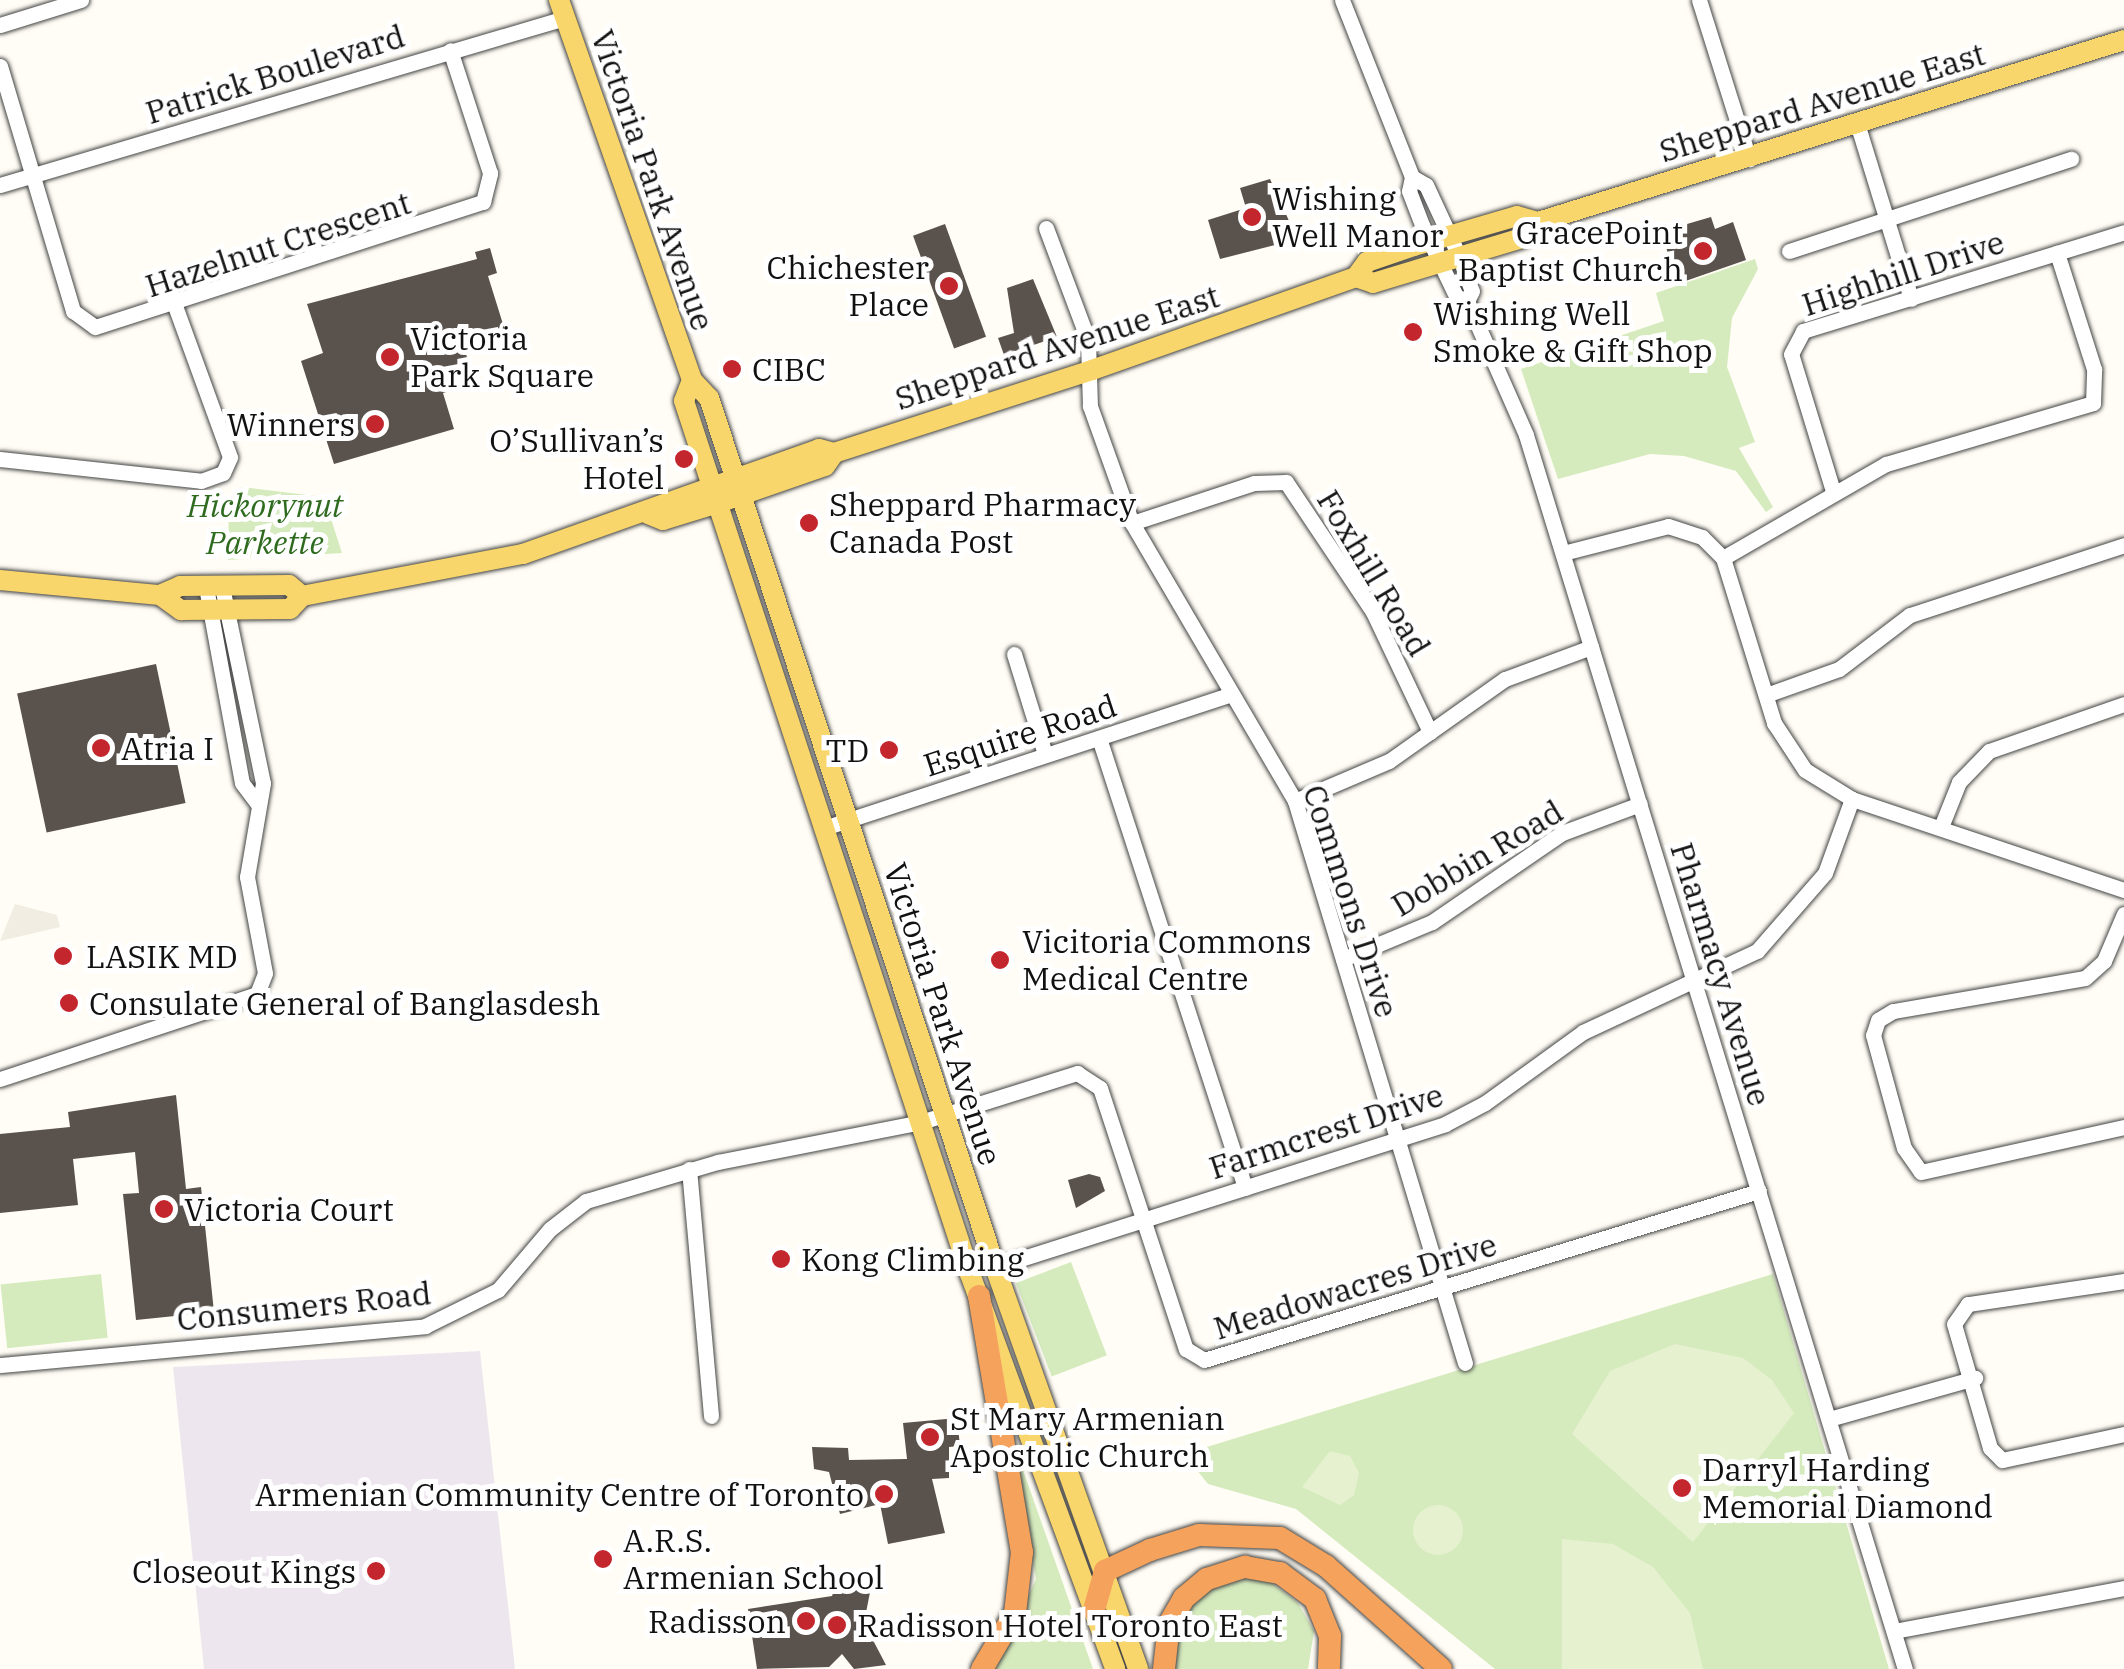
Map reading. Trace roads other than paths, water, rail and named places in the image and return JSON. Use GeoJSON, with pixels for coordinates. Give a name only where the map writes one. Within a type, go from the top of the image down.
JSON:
{"type":"FeatureCollection","features":[{"type":"Feature","properties":{"kind":"highway"},"geometry":{"type":"LineString","coordinates":[[978,1296],[1022,1552],[1015,1613],[982,1669]]}},
{"type":"Feature","properties":{"kind":"highway"},"geometry":{"type":"LineString","coordinates":[[1094,1610],[1105,1571],[1199,1535],[1280,1538],[1326,1566],[1440,1669]]}},
{"type":"Feature","properties":{"kind":"highway"},"geometry":{"type":"LineString","coordinates":[[1164,1669],[1169,1624],[1184,1598],[1207,1579],[1245,1567],[1280,1573],[1315,1600],[1330,1636],[1329,1669]]}},
{"type":"Feature","properties":{"kind":"main road","name":"Victoria Park Avenue"},"geometry":{"type":"LineString","coordinates":[[562,9],[692,380],[708,398],[995,1267],[1138,1669]]}},
{"type":"Feature","properties":{"kind":"main road","name":"Sheppard Avenue East"},"geometry":{"type":"LineString","coordinates":[[1356,277],[1373,283],[1522,238],[1538,222],[2124,40]]}},
{"type":"Feature","properties":{"kind":"main road","name":"Sheppard Avenue East"},"geometry":{"type":"LineString","coordinates":[[160,595],[181,610],[290,608],[302,596],[500,560],[648,514],[658,501],[715,494],[825,466],[834,453],[1092,370],[1356,277],[1367,262],[1516,216],[1538,222]]}},
{"type":"Feature","properties":{"kind":"main road","name":"Victoria Park Avenue"},"geometry":{"type":"LineString","coordinates":[[692,380],[684,401],[978,1296],[1116,1669]]}},
{"type":"Feature","properties":{"kind":"main road","name":"Sheppard Avenue East"},"geometry":{"type":"LineString","coordinates":[[0,580],[160,595],[214,587],[289,585],[302,596]]}},
{"type":"Feature","properties":{"kind":"street"},"geometry":{"type":"LineString","coordinates":[[0,25],[81,0]]}},
{"type":"Feature","properties":{"kind":"street","name":"Pharmacy Avenue"},"geometry":{"type":"LineString","coordinates":[[1342,0],[1412,178],[1426,186],[1440,239],[1449,259],[1472,290],[1467,301],[1526,435],[1906,1669]]}},
{"type":"Feature","properties":{"kind":"street"},"geometry":{"type":"LineString","coordinates":[[1700,0],[1749,159]]}},
{"type":"Feature","properties":{"kind":"street","name":"Patrick Boulevard"},"geometry":{"type":"LineString","coordinates":[[0,185],[450,50],[562,9]]}},
{"type":"Feature","properties":{"kind":"street","name":"Hazelnut Crescent"},"geometry":{"type":"LineString","coordinates":[[30,176],[79,318],[108,325],[175,306],[482,202],[490,173],[450,50]]}},
{"type":"Feature","properties":{"kind":"street"},"geometry":{"type":"LineString","coordinates":[[0,66],[30,176]]}},
{"type":"Feature","properties":{"kind":"street"},"geometry":{"type":"LineString","coordinates":[[1857,123],[1911,299]]}},
{"type":"Feature","properties":{"kind":"street"},"geometry":{"type":"LineString","coordinates":[[1789,250],[2071,159]]}},
{"type":"Feature","properties":{"kind":"street"},"geometry":{"type":"LineString","coordinates":[[1046,228],[1092,370]]}},
{"type":"Feature","properties":{"kind":"street","name":"Highhill Drive"},"geometry":{"type":"LineString","coordinates":[[1833,490],[1791,344],[1815,326],[2124,232]]}},
{"type":"Feature","properties":{"kind":"street"},"geometry":{"type":"LineString","coordinates":[[1722,558],[1833,490],[1886,464],[2094,403],[2094,369],[2057,253]]}},
{"type":"Feature","properties":{"kind":"street"},"geometry":{"type":"LineString","coordinates":[[0,459],[200,481],[223,472],[230,457],[175,306]]}},
{"type":"Feature","properties":{"kind":"street","name":"Commons Drive"},"geometry":{"type":"LineString","coordinates":[[1092,370],[1090,406],[1132,523],[1295,801],[1465,1364]]}},
{"type":"Feature","properties":{"kind":"street","name":"Foxhill Road"},"geometry":{"type":"LineString","coordinates":[[1132,523],[1254,483],[1286,482],[1374,612],[1430,732]]}},
{"type":"Feature","properties":{"kind":"street"},"geometry":{"type":"LineString","coordinates":[[1563,553],[1668,526],[1702,537],[1722,558],[1788,751],[1852,799],[2124,890]]}},
{"type":"Feature","properties":{"kind":"street"},"geometry":{"type":"LineString","coordinates":[[1766,695],[1839,669],[1910,615],[2124,544]]}},
{"type":"Feature","properties":{"kind":"street"},"geometry":{"type":"LineString","coordinates":[[0,1079],[256,994],[265,973],[247,877],[258,804],[242,782],[214,587]]}},
{"type":"Feature","properties":{"kind":"street"},"geometry":{"type":"LineString","coordinates":[[1295,801],[1349,784],[1505,679],[1590,647]]}},
{"type":"Feature","properties":{"kind":"street"},"geometry":{"type":"LineString","coordinates":[[1014,654],[1046,754]]}},
{"type":"Feature","properties":{"kind":"street","name":"Esquire Road"},"geometry":{"type":"LineString","coordinates":[[827,827],[1230,695]]}},
{"type":"Feature","properties":{"kind":"street"},"geometry":{"type":"LineString","coordinates":[[1941,827],[1960,782],[1989,750],[2124,704]]}},
{"type":"Feature","properties":{"kind":"street"},"geometry":{"type":"LineString","coordinates":[[1100,738],[1245,1188]]}},
{"type":"Feature","properties":{"kind":"street","name":"Farmcrest Drive"},"geometry":{"type":"LineString","coordinates":[[995,1267],[1396,1140],[1485,1104],[1583,1032],[1758,951],[1810,894],[1852,799]]}},
{"type":"Feature","properties":{"kind":"street","name":"Dobbin Road"},"geometry":{"type":"LineString","coordinates":[[1343,960],[1432,922],[1562,833],[1640,804]]}},
{"type":"Feature","properties":{"kind":"street"},"geometry":{"type":"LineString","coordinates":[[2124,914],[2104,961],[2085,978],[1894,1011],[1878,1020],[1872,1035],[1904,1148],[1921,1172],[2124,1126]]}},
{"type":"Feature","properties":{"kind":"street","name":"Meadowacres Drive"},"geometry":{"type":"LineString","coordinates":[[921,1122],[1087,1075],[1114,1118],[1186,1349],[1204,1360],[1759,1191]]}},
{"type":"Feature","properties":{"kind":"street","name":"Consumers Road"},"geometry":{"type":"LineString","coordinates":[[0,1365],[425,1326],[498,1290],[550,1229],[586,1200],[689,1169],[921,1122]]}},
{"type":"Feature","properties":{"kind":"street"},"geometry":{"type":"LineString","coordinates":[[689,1169],[711,1416]]}},
{"type":"Feature","properties":{"kind":"street"},"geometry":{"type":"LineString","coordinates":[[2124,1281],[1961,1308],[1955,1333],[1975,1378],[1990,1448],[2002,1460],[2124,1434]]}},
{"type":"Feature","properties":{"kind":"street"},"geometry":{"type":"LineString","coordinates":[[1829,1419],[1975,1378]]}},
{"type":"Feature","properties":{"kind":"street"},"geometry":{"type":"LineString","coordinates":[[1894,1631],[2124,1588]]}},
{"type":"Feature","properties":{"kind":"place","name":"Wishing Well Manor"},"geometry":{"type":"Point","coordinates":[1252,217]}},
{"type":"Feature","properties":{"kind":"place","name":"GracePoint Baptist Church"},"geometry":{"type":"Point","coordinates":[1703,251]}},
{"type":"Feature","properties":{"kind":"place","name":"Chichester Place"},"geometry":{"type":"Point","coordinates":[949,286]}},
{"type":"Feature","properties":{"kind":"place","name":"Wishing Well Smoke & Gift Shop"},"geometry":{"type":"Point","coordinates":[1413,332]}},
{"type":"Feature","properties":{"kind":"place","name":"Victoria Park Square"},"geometry":{"type":"Point","coordinates":[390,357]}},
{"type":"Feature","properties":{"kind":"place","name":"CIBC"},"geometry":{"type":"Point","coordinates":[732,369]}},
{"type":"Feature","properties":{"kind":"place","name":"Winners"},"geometry":{"type":"Point","coordinates":[375,424]}},
{"type":"Feature","properties":{"kind":"place","name":"O’Sullivan’s Hotel"},"geometry":{"type":"Point","coordinates":[684,459]}},
{"type":"Feature","properties":{"kind":"place","name":"Sheppard Pharmacy Canada Post"},"geometry":{"type":"Point","coordinates":[809,523]}},
{"type":"Feature","properties":{"kind":"place","name":"Atria I"},"geometry":{"type":"Point","coordinates":[101,748]}},
{"type":"Feature","properties":{"kind":"place","name":"TD"},"geometry":{"type":"Point","coordinates":[889,750]}},
{"type":"Feature","properties":{"kind":"place","name":"LASIK MD"},"geometry":{"type":"Point","coordinates":[63,956]}},
{"type":"Feature","properties":{"kind":"place","name":"Vicitoria Commons Medical Centre"},"geometry":{"type":"Point","coordinates":[1000,960]}},
{"type":"Feature","properties":{"kind":"place","name":"Consulate General of Banglasdesh"},"geometry":{"type":"Point","coordinates":[69,1003]}},
{"type":"Feature","properties":{"kind":"place","name":"Victoria Court"},"geometry":{"type":"Point","coordinates":[164,1209]}},
{"type":"Feature","properties":{"kind":"place","name":"Kong Climbing"},"geometry":{"type":"Point","coordinates":[781,1259]}},
{"type":"Feature","properties":{"kind":"place","name":"St Mary Armenian Apostolic Church"},"geometry":{"type":"Point","coordinates":[930,1437]}},
{"type":"Feature","properties":{"kind":"place","name":"Darryl Harding Memorial Diamond"},"geometry":{"type":"Point","coordinates":[1682,1488]}},
{"type":"Feature","properties":{"kind":"place","name":"Armenian Community Centre of Toronto"},"geometry":{"type":"Point","coordinates":[884,1494]}},
{"type":"Feature","properties":{"kind":"place","name":"A.R.S. Armenian School"},"geometry":{"type":"Point","coordinates":[603,1559]}},
{"type":"Feature","properties":{"kind":"place","name":"Closeout Kings"},"geometry":{"type":"Point","coordinates":[376,1571]}},
{"type":"Feature","properties":{"kind":"place","name":"Radisson"},"geometry":{"type":"Point","coordinates":[806,1621]}},
{"type":"Feature","properties":{"kind":"place","name":"Radisson Hotel Toronto East"},"geometry":{"type":"Point","coordinates":[837,1625]}},
{"type":"Feature","properties":{"kind":"park label","name":"Hickorynut Parkette"},"geometry":{"type":"Point","coordinates":[265,524]}}]}
